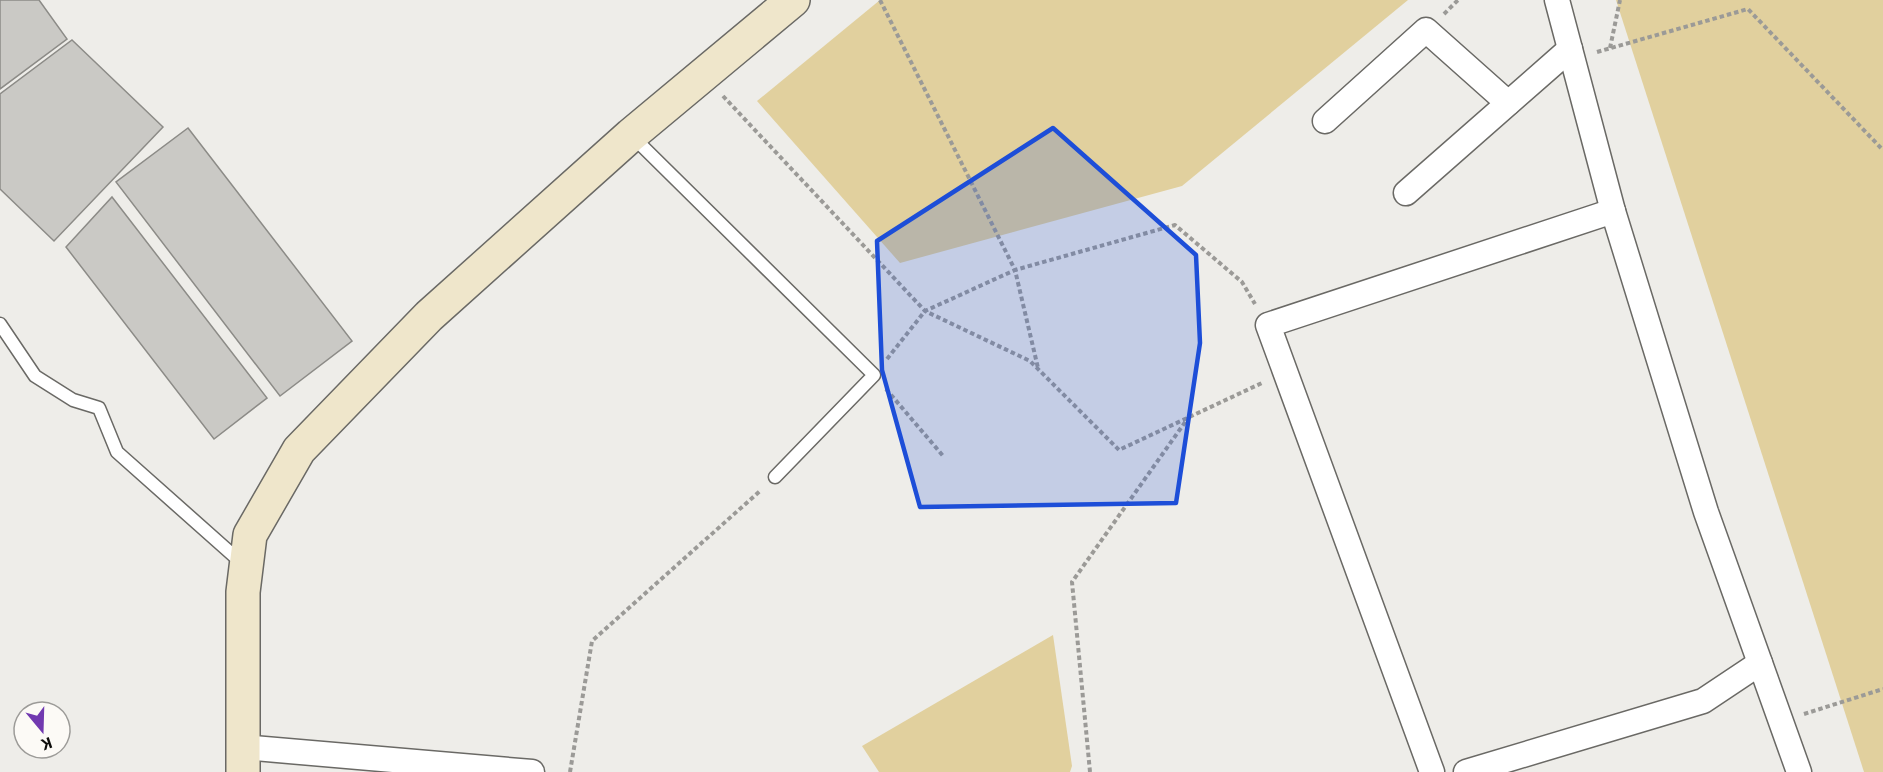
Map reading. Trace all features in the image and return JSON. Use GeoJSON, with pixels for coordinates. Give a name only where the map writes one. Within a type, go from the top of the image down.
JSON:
{"type":"FeatureCollection","features":[{"type":"Feature","properties":{"kind":"street"},"geometry":{"type":"LineString","coordinates":[[532,772],[243,760],[243,591],[250,535],[299,450],[429,316],[631,135],[793,0]]}},
{"type":"Feature","properties":{"kind":"street"},"geometry":{"type":"LineString","coordinates":[[1557,0],[1613,211],[1706,512],[1798,772]]}},
{"type":"Feature","properties":{"kind":"street"},"geometry":{"type":"LineString","coordinates":[[1325,121],[1426,30],[1508,103]]}},
{"type":"Feature","properties":{"kind":"street"},"geometry":{"type":"LineString","coordinates":[[1406,193],[1508,103],[1572,54]]}},
{"type":"Feature","properties":{"kind":"street"},"geometry":{"type":"LineString","coordinates":[[1432,772],[1268,325],[1613,211]]}},
{"type":"Feature","properties":{"kind":"street"},"geometry":{"type":"LineString","coordinates":[[1466,772],[1703,701],[1760,663]]}},
{"type":"Feature","properties":{"kind":"lane"},"geometry":{"type":"LineString","coordinates":[[631,135],[874,375],[775,477]]}},
{"type":"Feature","properties":{"kind":"lane"},"geometry":{"type":"LineString","coordinates":[[0,324],[35,376],[73,400],[99,408],[117,452],[246,567]]}},
{"type":"Feature","properties":{"kind":"path"},"geometry":{"type":"LineString","coordinates":[[880,0],[1015,270],[1038,369]]}},
{"type":"Feature","properties":{"kind":"path"},"geometry":{"type":"LineString","coordinates":[[1610,48],[1620,0]]}},
{"type":"Feature","properties":{"kind":"path"},"geometry":{"type":"LineString","coordinates":[[1572,54],[1610,48],[1748,9],[1881,148]]}},
{"type":"Feature","properties":{"kind":"path"},"geometry":{"type":"LineString","coordinates":[[702,74],[925,311],[1030,361],[1119,450],[1285,373]]}},
{"type":"Feature","properties":{"kind":"path"},"geometry":{"type":"LineString","coordinates":[[944,457],[874,375],[925,311],[1015,270],[1175,225],[1242,282],[1268,325]]}},
{"type":"Feature","properties":{"kind":"path"},"geometry":{"type":"LineString","coordinates":[[1090,772],[1072,582],[1189,417]]}},
{"type":"Feature","properties":{"kind":"path"},"geometry":{"type":"LineString","coordinates":[[570,772],[592,642],[775,477]]}},
{"type":"Feature","properties":{"kind":"path"},"geometry":{"type":"LineString","coordinates":[[1780,721],[1883,689]]}},
{"type":"Feature","properties":{"kind":"highlighted area"},"geometry":{"type":"Polygon","coordinates":[[[1053,128],[1196,255],[1200,343],[1176,503],[920,507],[882,370],[877,241],[1053,128]]]}},
{"type":"Feature","properties":{"kind":"shaded area"},"geometry":{"type":"Polygon","coordinates":[[[880,0],[1408,0],[1182,186],[900,263],[757,101],[880,0]]]}},
{"type":"Feature","properties":{"kind":"shaded area"},"geometry":{"type":"Polygon","coordinates":[[[1616,0],[1883,0],[1883,772],[1864,772],[1616,0]]]}},
{"type":"Feature","properties":{"kind":"shaded area"},"geometry":{"type":"Polygon","coordinates":[[[1053,635],[1072,766],[1070,772],[879,772],[862,746],[1053,635]]]}},
{"type":"Feature","properties":{"kind":"building"},"geometry":{"type":"Polygon","coordinates":[[[0,0],[39,0],[67,39],[0,89],[0,0]]]}},
{"type":"Feature","properties":{"kind":"building"},"geometry":{"type":"Polygon","coordinates":[[[72,40],[163,127],[54,241],[0,189],[0,94],[72,40]]]}},
{"type":"Feature","properties":{"kind":"building"},"geometry":{"type":"Polygon","coordinates":[[[188,128],[352,341],[280,396],[116,182],[188,128]]]}},
{"type":"Feature","properties":{"kind":"building"},"geometry":{"type":"Polygon","coordinates":[[[112,197],[267,398],[214,439],[66,247],[112,197]]]}}]}
